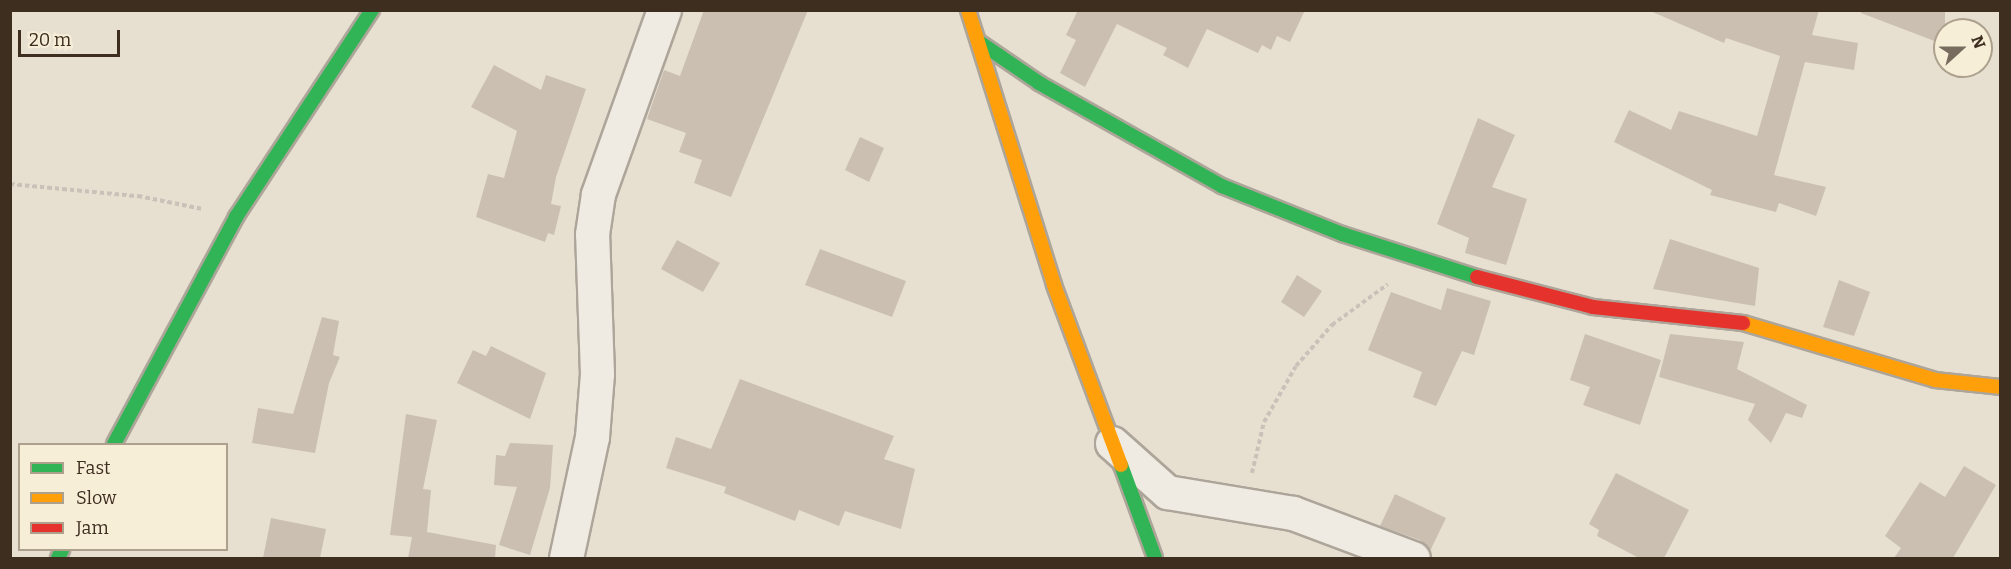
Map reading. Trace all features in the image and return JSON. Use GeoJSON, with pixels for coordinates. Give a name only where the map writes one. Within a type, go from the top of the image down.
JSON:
{"type":"FeatureCollection","features":[{"type":"Feature","properties":{"kind":"street"},"geometry":{"type":"LineString","coordinates":[[115,443],[236,217],[372,10]]}},
{"type":"Feature","properties":{"kind":"street"},"geometry":{"type":"LineString","coordinates":[[566,558],[592,437],[597,374],[592,234],[598,194],[664,10]]}},
{"type":"Feature","properties":{"kind":"street"},"geometry":{"type":"LineString","coordinates":[[968,10],[1107,437],[1155,558]]}},
{"type":"Feature","properties":{"kind":"street"},"geometry":{"type":"LineString","coordinates":[[979,42],[1039,83],[1222,186],[1423,260],[1593,307],[1749,324],[1935,380],[2001,387]]}},
{"type":"Feature","properties":{"kind":"street"},"geometry":{"type":"LineString","coordinates":[[1107,437],[1139,472],[1167,492],[1329,523],[1413,558]]}},
{"type":"Feature","properties":{"kind":"path"},"geometry":{"type":"LineString","coordinates":[[10,184],[154,198],[236,217]]}},
{"type":"Feature","properties":{"kind":"path"},"geometry":{"type":"LineString","coordinates":[[1249,507],[1264,422],[1296,366],[1332,325],[1423,260]]}},
{"type":"Feature","properties":{"kind":"building"},"geometry":{"type":"Polygon","coordinates":[[[704,10],[808,10],[731,197],[694,183],[702,160],[679,152],[686,133],[647,119],[664,70],[680,76],[704,10]]]}},
{"type":"Feature","properties":{"kind":"building"},"geometry":{"type":"Polygon","coordinates":[[[1078,10],[1305,10],[1290,42],[1277,36],[1271,50],[1262,45],[1258,53],[1207,29],[1188,68],[1163,55],[1167,48],[1117,24],[1085,87],[1060,73],[1076,40],[1066,35],[1078,10]]]}},
{"type":"Feature","properties":{"kind":"building"},"geometry":{"type":"Polygon","coordinates":[[[1648,10],[1819,10],[1812,35],[1858,43],[1854,70],[1805,62],[1774,175],[1826,187],[1816,216],[1779,203],[1776,212],[1710,195],[1712,190],[1614,142],[1629,110],[1671,130],[1679,111],[1757,136],[1780,56],[1726,38],[1724,43],[1648,10]]]}},
{"type":"Feature","properties":{"kind":"building"},"geometry":{"type":"Polygon","coordinates":[[[1862,10],[1945,10],[1945,18],[1933,18],[1933,40],[1861,13],[1862,10]]]}},
{"type":"Feature","properties":{"kind":"building"},"geometry":{"type":"Polygon","coordinates":[[[494,65],[541,90],[546,75],[586,89],[556,177],[551,204],[561,206],[554,235],[548,233],[545,242],[476,217],[488,174],[504,178],[517,131],[471,107],[494,65]]]}},
{"type":"Feature","properties":{"kind":"building"},"geometry":{"type":"Polygon","coordinates":[[[1478,118],[1515,135],[1492,187],[1527,199],[1506,265],[1465,253],[1469,238],[1437,224],[1478,118]]]}},
{"type":"Feature","properties":{"kind":"building"},"geometry":{"type":"Polygon","coordinates":[[[860,137],[884,148],[869,182],[845,170],[860,137]]]}},
{"type":"Feature","properties":{"kind":"building"},"geometry":{"type":"Polygon","coordinates":[[[1670,239],[1759,268],[1755,306],[1653,289],[1670,239]]]}},
{"type":"Feature","properties":{"kind":"building"},"geometry":{"type":"Polygon","coordinates":[[[677,240],[720,263],[703,292],[661,269],[677,240]]]}},
{"type":"Feature","properties":{"kind":"building"},"geometry":{"type":"Polygon","coordinates":[[[820,249],[906,281],[892,317],[805,285],[820,249]]]}},
{"type":"Feature","properties":{"kind":"building"},"geometry":{"type":"Polygon","coordinates":[[[1297,275],[1322,291],[1304,317],[1281,302],[1297,275]]]}},
{"type":"Feature","properties":{"kind":"building"},"geometry":{"type":"Polygon","coordinates":[[[1839,280],[1870,292],[1854,336],[1823,327],[1839,280]]]}},
{"type":"Feature","properties":{"kind":"building"},"geometry":{"type":"Polygon","coordinates":[[[1447,288],[1491,301],[1474,355],[1462,351],[1436,406],[1413,397],[1422,372],[1368,350],[1391,292],[1441,310],[1447,288]]]}},
{"type":"Feature","properties":{"kind":"building"},"geometry":{"type":"Polygon","coordinates":[[[322,317],[339,321],[333,355],[340,357],[329,383],[315,453],[252,443],[258,408],[293,414],[322,317]]]}},
{"type":"Feature","properties":{"kind":"building"},"geometry":{"type":"Polygon","coordinates":[[[1585,334],[1661,360],[1640,425],[1583,405],[1590,387],[1570,380],[1585,334]]]}},
{"type":"Feature","properties":{"kind":"building"},"geometry":{"type":"Polygon","coordinates":[[[1670,334],[1744,342],[1737,369],[1807,405],[1802,418],[1786,413],[1771,443],[1748,420],[1755,404],[1659,377],[1670,334]]]}},
{"type":"Feature","properties":{"kind":"building"},"geometry":{"type":"Polygon","coordinates":[[[491,346],[546,373],[530,419],[457,383],[473,350],[486,356],[491,346]]]}},
{"type":"Feature","properties":{"kind":"building"},"geometry":{"type":"Polygon","coordinates":[[[740,379],[894,436],[884,459],[915,469],[901,529],[845,511],[839,526],[799,510],[795,521],[724,493],[726,487],[666,468],[676,437],[711,449],[740,379]]]}},
{"type":"Feature","properties":{"kind":"building"},"geometry":{"type":"Polygon","coordinates":[[[406,414],[437,420],[423,489],[431,490],[427,532],[496,545],[495,558],[408,558],[412,537],[390,535],[406,414]]]}},
{"type":"Feature","properties":{"kind":"building"},"geometry":{"type":"Polygon","coordinates":[[[510,443],[553,445],[550,488],[530,555],[499,545],[517,487],[494,485],[496,455],[505,456],[510,443]]]}},
{"type":"Feature","properties":{"kind":"building"},"geometry":{"type":"Polygon","coordinates":[[[1964,466],[1996,485],[1953,558],[1894,558],[1901,548],[1885,536],[1920,482],[1945,497],[1964,466]]]}},
{"type":"Feature","properties":{"kind":"building"},"geometry":{"type":"Polygon","coordinates":[[[1616,473],[1689,510],[1664,558],[1639,558],[1597,536],[1599,530],[1589,524],[1616,473]]]}},
{"type":"Feature","properties":{"kind":"building"},"geometry":{"type":"Polygon","coordinates":[[[1395,494],[1446,518],[1430,551],[1420,540],[1380,526],[1395,494]]]}},
{"type":"Feature","properties":{"kind":"building"},"geometry":{"type":"Polygon","coordinates":[[[271,518],[326,529],[320,558],[263,558],[271,518]]]}},
{"type":"Feature","properties":{"kind":"traffic: fast"},"geometry":{"type":"LineString","coordinates":[[115,443],[236,217],[372,10]]}},
{"type":"Feature","properties":{"kind":"traffic: fast"},"geometry":{"type":"LineString","coordinates":[[979,42],[1039,83],[1222,186],[1342,234],[1477,277]]}},
{"type":"Feature","properties":{"kind":"traffic: fast"},"geometry":{"type":"LineString","coordinates":[[1121,465],[1155,558]]}},
{"type":"Feature","properties":{"kind":"traffic: fast"},"geometry":{"type":"LineString","coordinates":[[58,558],[62,551]]}},
{"type":"Feature","properties":{"kind":"traffic: slow"},"geometry":{"type":"LineString","coordinates":[[968,10],[1054,285],[1121,465]]}},
{"type":"Feature","properties":{"kind":"traffic: slow"},"geometry":{"type":"LineString","coordinates":[[1743,323],[1935,380],[2000,387]]}},
{"type":"Feature","properties":{"kind":"traffic: jam"},"geometry":{"type":"LineString","coordinates":[[1477,277],[1593,307],[1743,323]]}}]}
